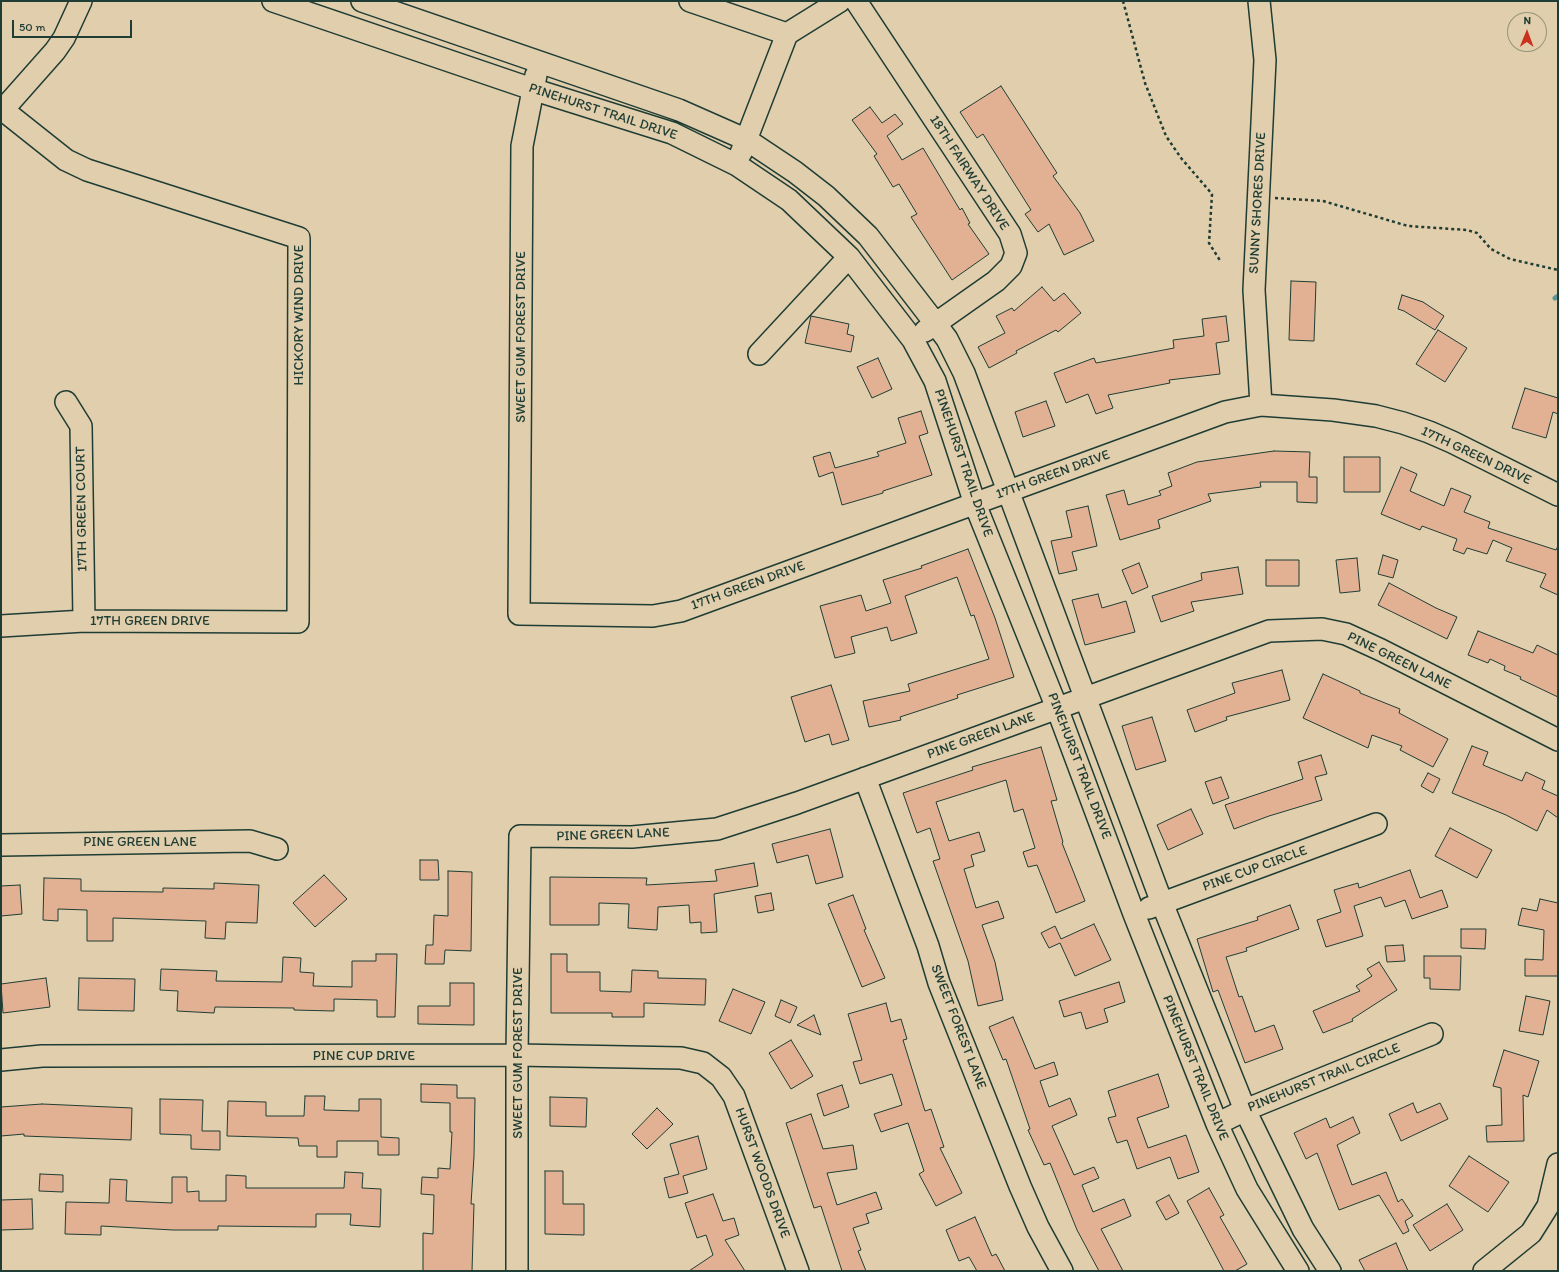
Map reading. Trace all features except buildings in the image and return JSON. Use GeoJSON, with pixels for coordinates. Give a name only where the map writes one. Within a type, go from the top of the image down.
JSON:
{"type":"FeatureCollection","features":[{"type":"Feature","properties":{"kind":"street"},"geometry":{"type":"LineString","coordinates":[[2,111],[59,45],[82,1]]}},
{"type":"Feature","properties":{"kind":"street","name":"PINEHURST TRAIL DRIVE"},"geometry":{"type":"LineString","coordinates":[[272,1],[314,8],[532,89],[672,133],[737,165],[789,200],[849,257],[913,340],[935,381],[975,504],[1058,708],[1134,914],[1217,1124],[1247,1190],[1298,1271]]}},
{"type":"Feature","properties":{"kind":"street","name":"PINEHURST TRAIL DRIVE"},"geometry":{"type":"LineString","coordinates":[[362,1],[679,110],[746,140],[795,172],[826,196],[868,236],[935,322],[947,339],[964,373],[1162,903],[1245,1110],[1303,1230],[1330,1271]]}},
{"type":"Feature","properties":{"kind":"street"},"geometry":{"type":"LineString","coordinates":[[690,1],[786,34]]}},
{"type":"Feature","properties":{"kind":"street"},"geometry":{"type":"LineString","coordinates":[[737,165],[786,34],[840,1]]}},
{"type":"Feature","properties":{"kind":"street","name":"18TH FAIRWAY DRIVE"},"geometry":{"type":"LineString","coordinates":[[856,1],[1010,234],[1016,253],[1011,266],[996,281],[935,322],[913,340]]}},
{"type":"Feature","properties":{"kind":"street","name":"SUNNY SHORES DRIVE"},"geometry":{"type":"LineString","coordinates":[[1259,1],[1265,60],[1254,290],[1261,405]]}},
{"type":"Feature","properties":{"kind":"street","name":"SWEET GUM FOREST DRIVE"},"geometry":{"type":"LineString","coordinates":[[518,614],[522,146],[532,89],[540,61]]}},
{"type":"Feature","properties":{"kind":"street","name":"HICKORY WIND DRIVE"},"geometry":{"type":"LineString","coordinates":[[2,111],[66,160],[87,170],[299,238],[298,622]]}},
{"type":"Feature","properties":{"kind":"street"},"geometry":{"type":"LineString","coordinates":[[759,354],[849,257]]}},
{"type":"Feature","properties":{"kind":"street","name":"17TH GREEN COURT"},"geometry":{"type":"LineString","coordinates":[[66,402],[81,426],[84,621]]}},
{"type":"Feature","properties":{"kind":"street","name":"17TH GREEN DRIVE"},"geometry":{"type":"LineString","coordinates":[[518,614],[653,616],[681,611],[975,504],[1008,490],[1225,412],[1261,405],[1333,410],[1376,416],[1403,423],[1452,442],[1558,495]]}},
{"type":"Feature","properties":{"kind":"street","name":"17TH GREEN DRIVE"},"geometry":{"type":"LineString","coordinates":[[1,626],[84,621],[298,622]]}},
{"type":"Feature","properties":{"kind":"street","name":"PINE GREEN LANE"},"geometry":{"type":"LineString","coordinates":[[520,836],[632,837],[717,829],[865,778],[1268,631],[1322,629],[1346,634],[1381,650],[1558,740]]}},
{"type":"Feature","properties":{"kind":"street","name":"SWEET FOREST LANE"},"geometry":{"type":"LineString","coordinates":[[865,778],[928,946],[942,990],[1023,1193],[1038,1227],[1062,1271]]}},
{"type":"Feature","properties":{"kind":"street","name":"PINE CUP CIRCLE"},"geometry":{"type":"LineString","coordinates":[[1134,914],[1376,824]]}},
{"type":"Feature","properties":{"kind":"street","name":"SWEET GUM FOREST DRIVE"},"geometry":{"type":"LineString","coordinates":[[518,1271],[517,1055],[520,836]]}},
{"type":"Feature","properties":{"kind":"street","name":"PINE GREEN LANE"},"geometry":{"type":"LineString","coordinates":[[1,845],[250,841],[277,849]]}},
{"type":"Feature","properties":{"kind":"street","name":"PINEHURST TRAIL CIRCLE"},"geometry":{"type":"LineString","coordinates":[[1217,1124],[1245,1110],[1432,1034]]}},
{"type":"Feature","properties":{"kind":"street","name":"PINE CUP DRIVE"},"geometry":{"type":"LineString","coordinates":[[1,1060],[42,1056],[517,1055],[680,1058],[703,1063],[721,1077]]}},
{"type":"Feature","properties":{"kind":"street","name":"HURST WOODS DRIVE"},"geometry":{"type":"LineString","coordinates":[[721,1077],[734,1096],[798,1271]]}},
{"type":"Feature","properties":{"kind":"street"},"geometry":{"type":"LineString","coordinates":[[1484,1271],[1531,1233],[1548,1206],[1558,1164]]}},
{"type":"Feature","properties":{"kind":"path"},"geometry":{"type":"LineString","coordinates":[[1123,1],[1145,83],[1166,136],[1181,158],[1212,194],[1210,243],[1221,262]]}},
{"type":"Feature","properties":{"kind":"path"},"geometry":{"type":"LineString","coordinates":[[1275,198],[1323,201],[1408,226],[1467,230],[1477,233],[1491,249],[1510,259],[1558,270]]}}]}
